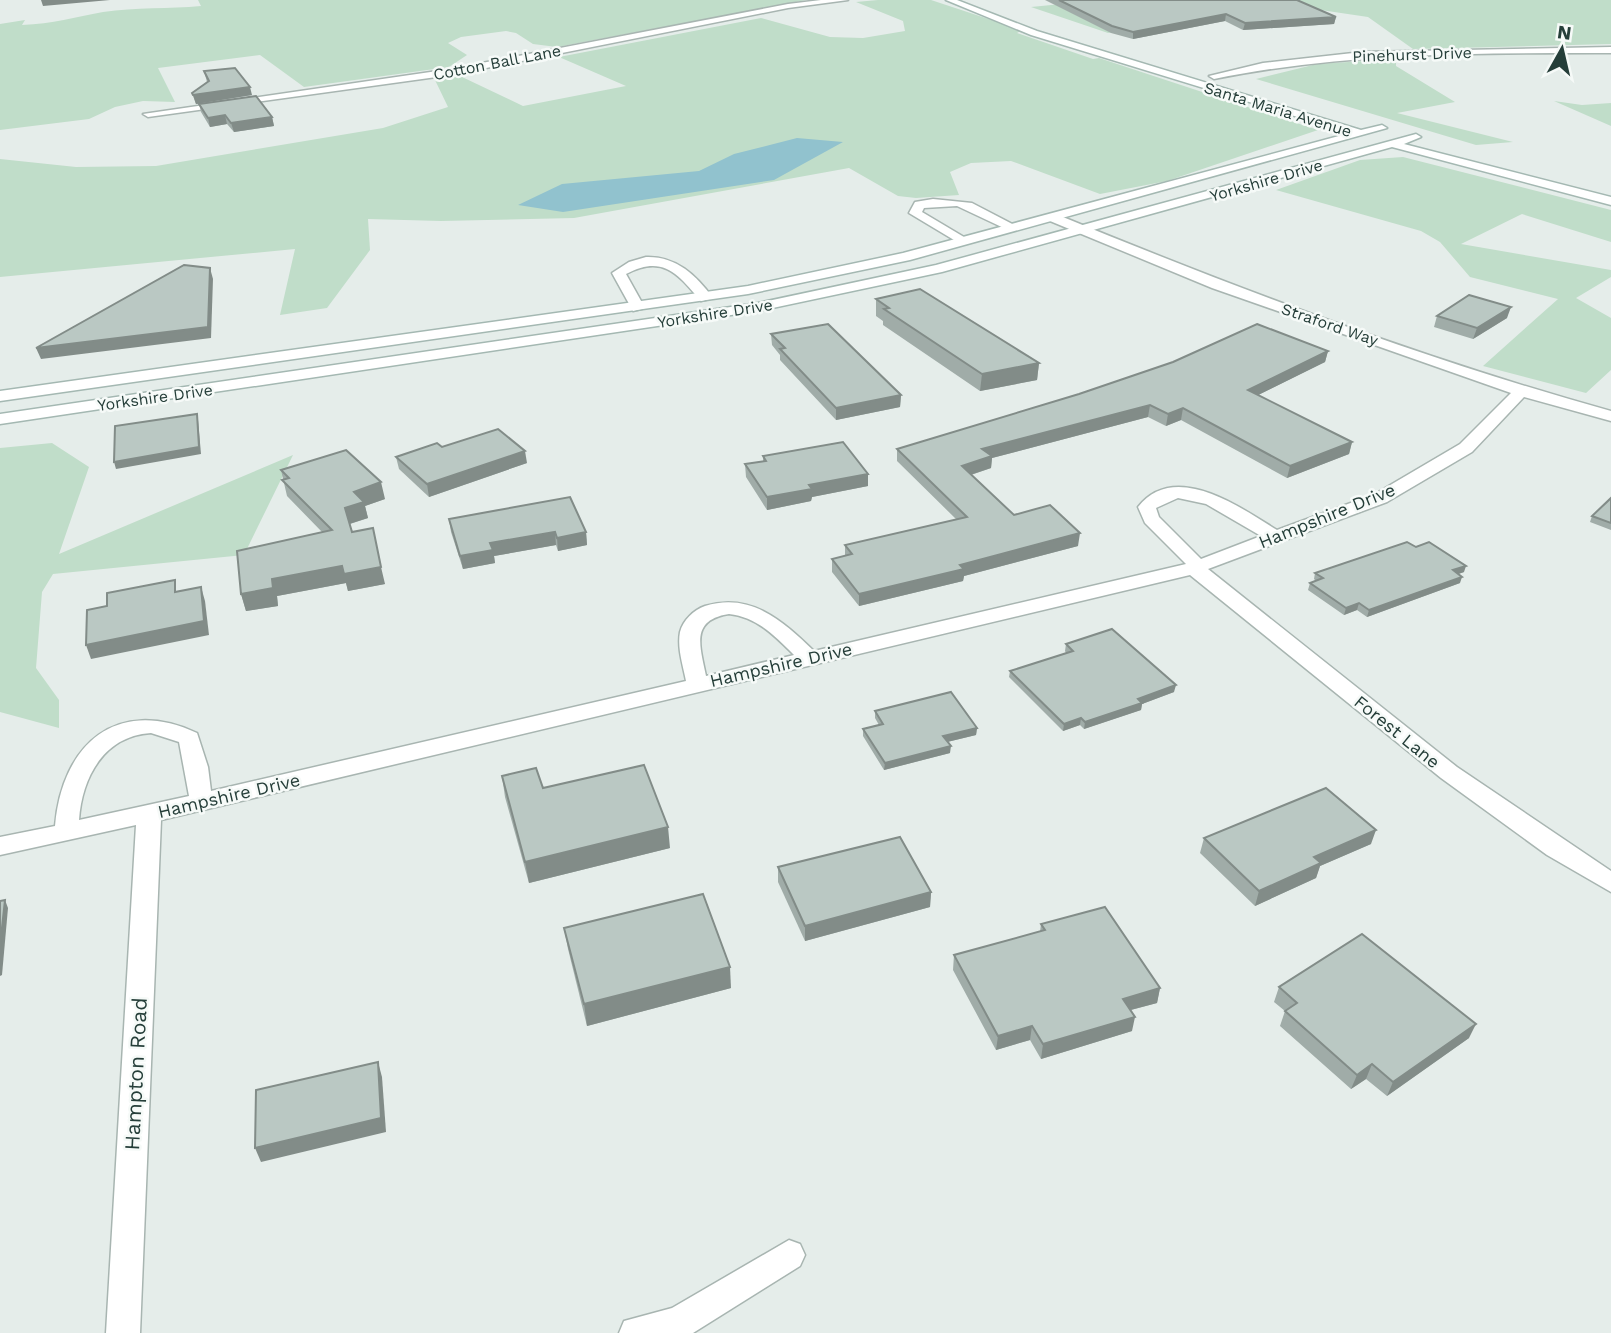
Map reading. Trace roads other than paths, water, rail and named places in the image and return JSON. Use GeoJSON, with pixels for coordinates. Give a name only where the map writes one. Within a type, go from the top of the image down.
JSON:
{"type":"FeatureCollection","features":[{"type":"Feature","properties":{"kind":"street","name":"Cotton Ball Lane"},"geometry":{"type":"LineString","coordinates":[[148,114],[451,72],[788,6],[844,0]]}},
{"type":"Feature","properties":{"kind":"street","name":"Santa Maria Avenue"},"geometry":{"type":"LineString","coordinates":[[950,0],[1034,33],[1360,134],[1611,201]]}},
{"type":"Feature","properties":{"kind":"street"},"geometry":{"type":"LineString","coordinates":[[1004,8],[1017,13]]}},
{"type":"Feature","properties":{"kind":"street","name":"Santa Maria Avenue"},"geometry":{"type":"LineString","coordinates":[[1043,23],[1422,139]]}},
{"type":"Feature","properties":{"kind":"street"},"geometry":{"type":"LineString","coordinates":[[1034,33],[1056,28]]}},
{"type":"Feature","properties":{"kind":"street","name":"Pinehurst Drive"},"geometry":{"type":"LineString","coordinates":[[1214,76],[1311,58],[1405,52],[1611,50]]}},
{"type":"Feature","properties":{"kind":"street"},"geometry":{"type":"LineString","coordinates":[[1144,68],[1170,63]]}},
{"type":"Feature","properties":{"kind":"street","name":"Yorkshire Drive"},"geometry":{"type":"LineString","coordinates":[[0,396],[706,298],[905,257],[1382,128]]}},
{"type":"Feature","properties":{"kind":"street","name":"Yorkshire Drive"},"geometry":{"type":"LineString","coordinates":[[0,419],[758,307],[937,269],[1084,231],[1394,144],[1422,139]]}},
{"type":"Feature","properties":{"kind":"street"},"geometry":{"type":"LineString","coordinates":[[963,240],[915,213],[919,205],[941,200],[967,204],[1012,227]]}},
{"type":"Feature","properties":{"kind":"street","name":"Straford Way"},"geometry":{"type":"LineString","coordinates":[[1054,218],[1217,285],[1521,391],[1611,416]]}},
{"type":"Feature","properties":{"kind":"street"},"geometry":{"type":"LineString","coordinates":[[638,308],[618,273],[631,265],[659,261],[680,268],[706,298]]}},
{"type":"Feature","properties":{"kind":"street"},"geometry":{"type":"LineString","coordinates":[[316,352],[320,373]]}},
{"type":"Feature","properties":{"kind":"street","name":"Hampshire Drive"},"geometry":{"type":"LineString","coordinates":[[0,846],[201,802],[1196,567],[1381,498],[1466,448],[1521,391]]}},
{"type":"Feature","properties":{"kind":"street","name":"Forest Lane"},"geometry":{"type":"LineString","coordinates":[[1275,537],[1214,500],[1191,494],[1169,493],[1147,506],[1151,519],[1196,567],[1427,757],[1538,839],[1611,883]]}},
{"type":"Feature","properties":{"kind":"street"},"geometry":{"type":"LineString","coordinates":[[697,685],[690,636],[695,620],[707,611],[741,607],[763,615],[810,659]]}},
{"type":"Feature","properties":{"kind":"street"},"geometry":{"type":"LineString","coordinates":[[66,832],[71,791],[89,753],[108,737],[140,725],[168,726],[189,738],[201,802]]}},
{"type":"Feature","properties":{"kind":"street","name":"Hampton Road"},"geometry":{"type":"LineString","coordinates":[[123,1333],[149,814]]}},
{"type":"Feature","properties":{"kind":"street"},"geometry":{"type":"LineString","coordinates":[[636,1333],[678,1323],[789,1255]]}},
{"type":"Feature","properties":{"kind":"water"},"geometry":{"type":"Polygon","coordinates":[[[797,138],[843,142],[774,180],[563,212],[518,205],[562,184],[699,171],[734,154],[797,138]]]}}]}
